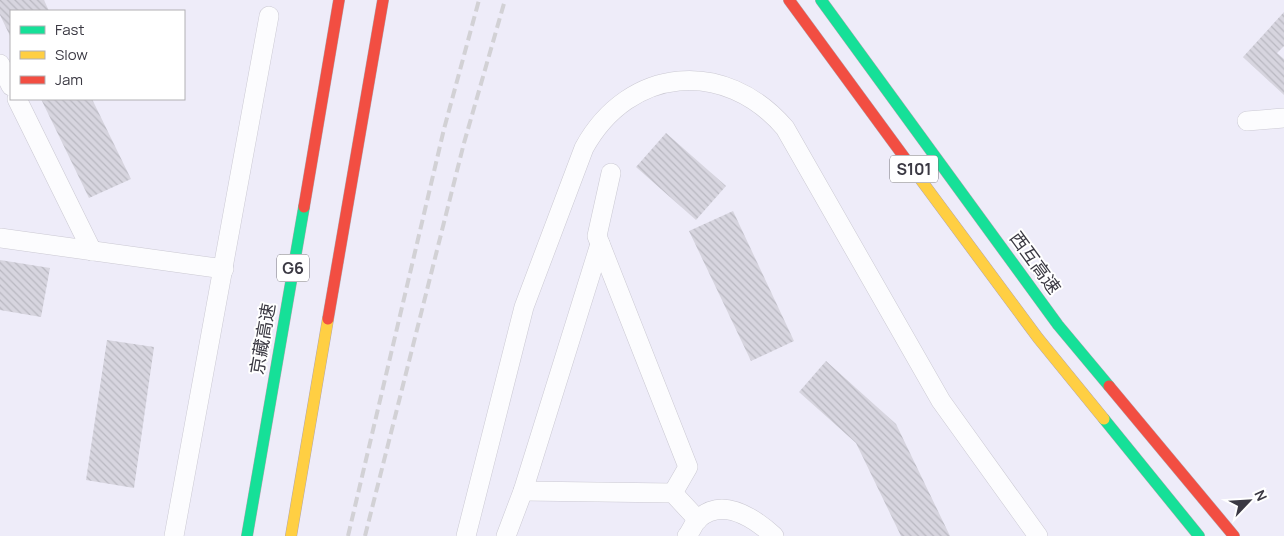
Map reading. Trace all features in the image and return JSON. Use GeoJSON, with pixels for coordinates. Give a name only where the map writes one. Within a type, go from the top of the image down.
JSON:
{"type":"FeatureCollection","features":[{"type":"Feature","properties":{"kind":"highway","name":"京藏高速"},"geometry":{"type":"LineString","coordinates":[[247,536],[339,0]]}},
{"type":"Feature","properties":{"kind":"highway","name":"G6"},"geometry":{"type":"LineString","coordinates":[[291,536],[383,0]]}},
{"type":"Feature","properties":{"kind":"highway","name":"S101"},"geometry":{"type":"LineString","coordinates":[[790,0],[1038,338],[1199,536]]}},
{"type":"Feature","properties":{"kind":"highway","name":"西互高速"},"geometry":{"type":"LineString","coordinates":[[821,0],[1058,325],[1234,536]]}},
{"type":"Feature","properties":{"kind":"street"},"geometry":{"type":"LineString","coordinates":[[174,536],[270,16]]}},
{"type":"Feature","properties":{"kind":"street"},"geometry":{"type":"LineString","coordinates":[[0,64],[10,84]]}},
{"type":"Feature","properties":{"kind":"street"},"geometry":{"type":"LineString","coordinates":[[466,536],[524,307],[584,148],[593,132],[617,106],[648,88],[683,80],[716,83],[748,95],[762,104],[785,128],[941,401],[1038,536]]}},
{"type":"Feature","properties":{"kind":"street"},"geometry":{"type":"LineString","coordinates":[[17,100],[92,251]]}},
{"type":"Feature","properties":{"kind":"street"},"geometry":{"type":"LineString","coordinates":[[1247,121],[1284,118]]}},
{"type":"Feature","properties":{"kind":"street"},"geometry":{"type":"LineString","coordinates":[[611,173],[597,236],[688,468],[673,493]]}},
{"type":"Feature","properties":{"kind":"street"},"geometry":{"type":"LineString","coordinates":[[0,238],[224,269]]}},
{"type":"Feature","properties":{"kind":"street"},"geometry":{"type":"LineString","coordinates":[[506,536],[523,491],[600,244]]}},
{"type":"Feature","properties":{"kind":"street"},"geometry":{"type":"LineString","coordinates":[[523,491],[673,493],[698,520]]}},
{"type":"Feature","properties":{"kind":"street"},"geometry":{"type":"LineString","coordinates":[[687,536],[698,520],[712,511],[733,509],[761,524],[774,536]]}},
{"type":"Feature","properties":{"kind":"building"},"geometry":{"type":"Polygon","coordinates":[[[0,0],[44,0],[49,10],[10,10],[10,36],[0,15],[0,0]]]}},
{"type":"Feature","properties":{"kind":"building"},"geometry":{"type":"Polygon","coordinates":[[[1284,12],[1284,46],[1277,53],[1284,59],[1284,95],[1243,57],[1284,12]]]}},
{"type":"Feature","properties":{"kind":"building"},"geometry":{"type":"Polygon","coordinates":[[[41,100],[92,100],[131,179],[89,198],[41,100]]]}},
{"type":"Feature","properties":{"kind":"building"},"geometry":{"type":"Polygon","coordinates":[[[666,133],[726,186],[696,220],[636,167],[666,133]]]}},
{"type":"Feature","properties":{"kind":"building"},"geometry":{"type":"Polygon","coordinates":[[[733,211],[794,341],[751,361],[689,231],[733,211]]]}},
{"type":"Feature","properties":{"kind":"building"},"geometry":{"type":"Polygon","coordinates":[[[0,260],[50,268],[41,317],[0,310],[0,260]]]}},
{"type":"Feature","properties":{"kind":"building"},"geometry":{"type":"Polygon","coordinates":[[[107,340],[154,347],[134,488],[86,480],[107,340]]]}},
{"type":"Feature","properties":{"kind":"building"},"geometry":{"type":"Polygon","coordinates":[[[826,361],[896,424],[950,536],[901,536],[856,443],[799,392],[826,361]]]}},
{"type":"Feature","properties":{"kind":"railway"},"geometry":{"type":"LineString","coordinates":[[348,536],[444,129],[479,0]]}},
{"type":"Feature","properties":{"kind":"railway"},"geometry":{"type":"LineString","coordinates":[[365,536],[464,143],[505,0]]}},
{"type":"Feature","properties":{"kind":"traffic: fast"},"geometry":{"type":"LineString","coordinates":[[821,0],[1058,325],[1109,386]]}},
{"type":"Feature","properties":{"kind":"traffic: fast"},"geometry":{"type":"LineString","coordinates":[[247,536],[304,207]]}},
{"type":"Feature","properties":{"kind":"traffic: fast"},"geometry":{"type":"LineString","coordinates":[[1104,419],[1199,536]]}},
{"type":"Feature","properties":{"kind":"traffic: slow"},"geometry":{"type":"LineString","coordinates":[[918,176],[1038,338],[1104,419]]}},
{"type":"Feature","properties":{"kind":"traffic: slow"},"geometry":{"type":"LineString","coordinates":[[291,536],[328,319]]}},
{"type":"Feature","properties":{"kind":"traffic: jam"},"geometry":{"type":"LineString","coordinates":[[304,207],[339,0]]}},
{"type":"Feature","properties":{"kind":"traffic: jam"},"geometry":{"type":"LineString","coordinates":[[328,319],[383,0]]}},
{"type":"Feature","properties":{"kind":"traffic: jam"},"geometry":{"type":"LineString","coordinates":[[789,0],[918,176]]}},
{"type":"Feature","properties":{"kind":"traffic: jam"},"geometry":{"type":"LineString","coordinates":[[1109,386],[1234,536]]}}]}
